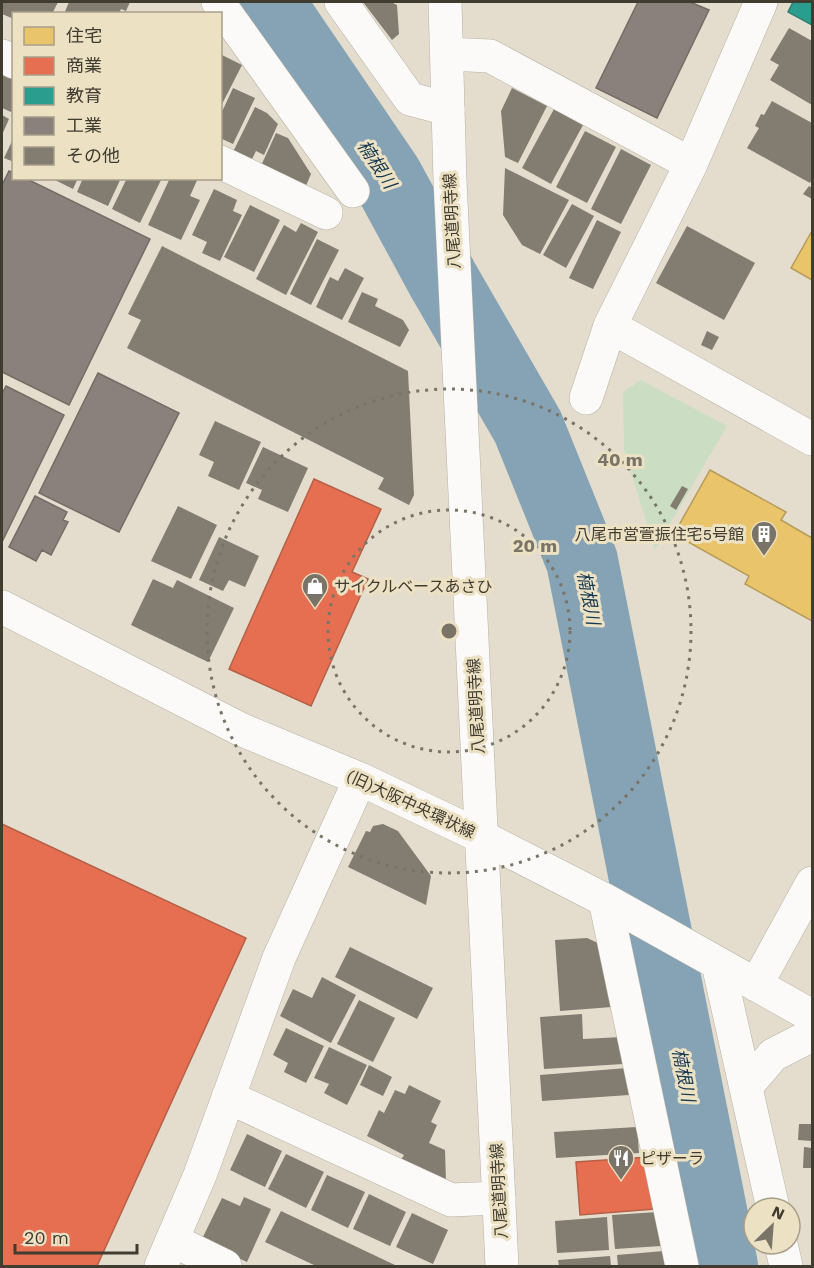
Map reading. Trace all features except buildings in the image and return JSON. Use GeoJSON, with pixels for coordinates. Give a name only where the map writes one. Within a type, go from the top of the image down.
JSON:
{"type":"FeatureCollection","features":[{"type":"Feature","properties":{"kind":"street"},"geometry":{"type":"LineString","coordinates":[[218,2],[353,191]]}},
{"type":"Feature","properties":{"kind":"street"},"geometry":{"type":"LineString","coordinates":[[341,2],[410,99],[448,109]]}},
{"type":"Feature","properties":{"kind":"street","name":"八尾道明寺線"},"geometry":{"type":"LineString","coordinates":[[445,2],[450,180],[502,1266]]}},
{"type":"Feature","properties":{"kind":"street"},"geometry":{"type":"LineString","coordinates":[[586,398],[610,326],[691,164],[761,2]]}},
{"type":"Feature","properties":{"kind":"street"},"geometry":{"type":"LineString","coordinates":[[447,54],[490,56],[691,164]]}},
{"type":"Feature","properties":{"kind":"street"},"geometry":{"type":"LineString","coordinates":[[222,163],[326,213]]}},
{"type":"Feature","properties":{"kind":"street"},"geometry":{"type":"LineString","coordinates":[[610,326],[813,439]]}},
{"type":"Feature","properties":{"kind":"street","name":"(旧)大阪中央環状線"},"geometry":{"type":"LineString","coordinates":[[2,607],[240,729],[360,779],[483,837],[605,900],[813,1016]]}},
{"type":"Feature","properties":{"kind":"street"},"geometry":{"type":"LineString","coordinates":[[225,1266],[167,1253],[200,1175],[279,958],[360,779]]}},
{"type":"Feature","properties":{"kind":"street"},"geometry":{"type":"LineString","coordinates":[[756,985],[813,883]]}},
{"type":"Feature","properties":{"kind":"street"},"geometry":{"type":"LineString","coordinates":[[605,900],[682,1266]]}},
{"type":"Feature","properties":{"kind":"street"},"geometry":{"type":"LineString","coordinates":[[718,963],[770,1196]]}},
{"type":"Feature","properties":{"kind":"street"},"geometry":{"type":"LineString","coordinates":[[746,1087],[773,1055],[813,1035]]}},
{"type":"Feature","properties":{"kind":"street"},"geometry":{"type":"LineString","coordinates":[[228,1097],[452,1200],[499,1198]]}},
{"type":"Feature","properties":{"kind":"green space"},"geometry":{"type":"Polygon","coordinates":[[[641,380],[727,426],[655,550],[624,450],[623,392],[641,380]]]}},
{"type":"Feature","properties":{"kind":"waterway","name":"楠根川"},"geometry":{"type":"LineString","coordinates":[[268,2],[387,177],[443,280],[528,427],[582,561],[722,1266]]}},
{"type":"Feature","properties":{"kind":"place","name":"八尾市営萱振住宅5号館"},"geometry":{"type":"Point","coordinates":[764,557]}},
{"type":"Feature","properties":{"kind":"place","name":"サイクルベースあさひ"},"geometry":{"type":"Point","coordinates":[315,609]}},
{"type":"Feature","properties":{"kind":"place","name":"ピザーラ"},"geometry":{"type":"Point","coordinates":[621,1181]}}]}
